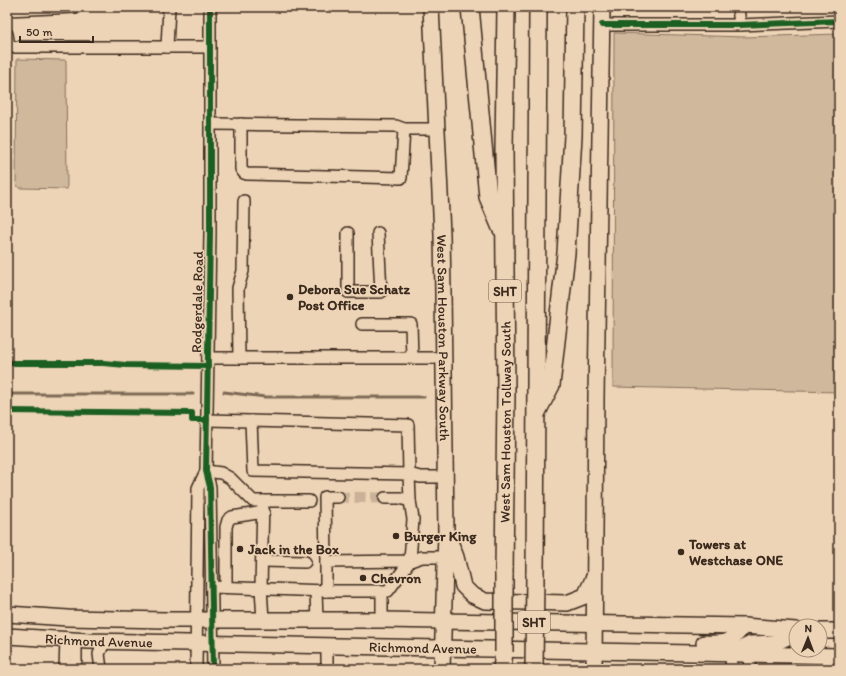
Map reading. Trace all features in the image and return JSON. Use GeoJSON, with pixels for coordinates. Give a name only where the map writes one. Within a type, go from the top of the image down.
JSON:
{"type":"FeatureCollection","features":[{"type":"Feature","properties":{"kind":"highway"},"geometry":{"type":"LineString","coordinates":[[470,7],[488,197],[504,235]]}},
{"type":"Feature","properties":{"kind":"highway","name":"West Sam Houston Tollway South"},"geometry":{"type":"LineString","coordinates":[[502,669],[504,652],[506,400],[504,149],[506,7]]}},
{"type":"Feature","properties":{"kind":"highway","name":"SHT"},"geometry":{"type":"LineString","coordinates":[[534,669],[538,7]]}},
{"type":"Feature","properties":{"kind":"highway"},"geometry":{"type":"LineString","coordinates":[[536,416],[551,385],[566,253],[573,136],[575,7]]}},
{"type":"Feature","properties":{"kind":"main road","name":"West Sam Houston Parkway South"},"geometry":{"type":"LineString","coordinates":[[431,7],[442,234],[446,532],[442,669]]}},
{"type":"Feature","properties":{"kind":"main road"},"geometry":{"type":"LineString","coordinates":[[594,669],[596,389],[602,7]]}},
{"type":"Feature","properties":{"kind":"main road"},"geometry":{"type":"LineString","coordinates":[[446,532],[456,557],[463,586],[472,595],[485,601],[567,603],[585,596],[595,576]]}},
{"type":"Feature","properties":{"kind":"main road","name":"Richmond Avenue"},"geometry":{"type":"LineString","coordinates":[[7,614],[68,618],[317,621],[382,620],[744,626],[788,629]]}},
{"type":"Feature","properties":{"kind":"main road"},"geometry":{"type":"LineString","coordinates":[[68,618],[71,640]]}},
{"type":"Feature","properties":{"kind":"main road"},"geometry":{"type":"LineString","coordinates":[[671,652],[699,643],[723,644],[733,638],[744,626]]}},
{"type":"Feature","properties":{"kind":"main road"},"geometry":{"type":"LineString","coordinates":[[828,631],[839,632]]}},
{"type":"Feature","properties":{"kind":"main road","name":"Richmond Avenue"},"geometry":{"type":"LineString","coordinates":[[7,636],[105,641],[839,656]]}},
{"type":"Feature","properties":{"kind":"main road"},"geometry":{"type":"LineString","coordinates":[[732,653],[752,644],[775,643],[788,637]]}},
{"type":"Feature","properties":{"kind":"street"},"geometry":{"type":"LineString","coordinates":[[7,10],[76,7]]}},
{"type":"Feature","properties":{"kind":"street"},"geometry":{"type":"LineString","coordinates":[[167,47],[168,7]]}},
{"type":"Feature","properties":{"kind":"street","name":"Rodgerdale Road"},"geometry":{"type":"LineString","coordinates":[[210,7],[206,471],[210,487],[213,669]]}},
{"type":"Feature","properties":{"kind":"street"},"geometry":{"type":"LineString","coordinates":[[738,7],[740,25]]}},
{"type":"Feature","properties":{"kind":"street"},"geometry":{"type":"LineString","coordinates":[[602,25],[740,25],[839,21]]}},
{"type":"Feature","properties":{"kind":"street"},"geometry":{"type":"LineString","coordinates":[[7,34],[8,47],[209,47]]}},
{"type":"Feature","properties":{"kind":"street"},"geometry":{"type":"LineString","coordinates":[[210,124],[396,126],[404,129],[437,129]]}},
{"type":"Feature","properties":{"kind":"street"},"geometry":{"type":"LineString","coordinates":[[241,124],[241,169],[247,174],[401,178],[404,129]]}},
{"type":"Feature","properties":{"kind":"street"},"geometry":{"type":"LineString","coordinates":[[239,358],[238,288],[243,271],[244,201]]}},
{"type":"Feature","properties":{"kind":"street"},"geometry":{"type":"LineString","coordinates":[[348,233],[348,292],[381,292],[378,233]]}},
{"type":"Feature","properties":{"kind":"street"},"geometry":{"type":"LineString","coordinates":[[362,324],[411,324],[412,358]]}},
{"type":"Feature","properties":{"kind":"street"},"geometry":{"type":"LineString","coordinates":[[208,358],[444,358]]}},
{"type":"Feature","properties":{"kind":"street"},"geometry":{"type":"LineString","coordinates":[[207,418],[251,421],[408,425],[410,501],[413,519],[410,561],[388,591],[321,591],[212,587]]}},
{"type":"Feature","properties":{"kind":"street"},"geometry":{"type":"LineString","coordinates":[[251,421],[253,471],[409,474],[420,477],[445,478]]}},
{"type":"Feature","properties":{"kind":"street"},"geometry":{"type":"LineString","coordinates":[[206,471],[221,473],[230,478],[253,501],[264,507]]}},
{"type":"Feature","properties":{"kind":"street","name":"Rodgerdale Road"},"geometry":{"type":"LineString","coordinates":[[196,669],[198,488],[206,471]]}},
{"type":"Feature","properties":{"kind":"street"},"geometry":{"type":"LineString","coordinates":[[317,621],[326,562],[325,497],[338,497]]}},
{"type":"Feature","properties":{"kind":"street"},"geometry":{"type":"LineString","coordinates":[[386,498],[400,498],[410,501]]}},
{"type":"Feature","properties":{"kind":"street"},"geometry":{"type":"LineString","coordinates":[[226,587],[226,527],[228,520],[232,517],[264,507],[309,501]]}},
{"type":"Feature","properties":{"kind":"street"},"geometry":{"type":"LineString","coordinates":[[263,620],[261,588],[264,507]]}},
{"type":"Feature","properties":{"kind":"street"},"geometry":{"type":"LineString","coordinates":[[326,562],[410,561],[422,557],[446,558]]}},
{"type":"Feature","properties":{"kind":"street"},"geometry":{"type":"LineString","coordinates":[[262,561],[306,562]]}},
{"type":"Feature","properties":{"kind":"street"},"geometry":{"type":"LineString","coordinates":[[382,592],[382,620]]}},
{"type":"Feature","properties":{"kind":"street"},"geometry":{"type":"LineString","coordinates":[[71,640],[72,667]]}},
{"type":"Feature","properties":{"kind":"street"},"geometry":{"type":"LineString","coordinates":[[101,669],[99,654],[105,641]]}},
{"type":"Feature","properties":{"kind":"street"},"geometry":{"type":"LineString","coordinates":[[327,646],[327,669]]}},
{"type":"Feature","properties":{"kind":"street"},"geometry":{"type":"LineString","coordinates":[[731,669],[732,653]]}},
{"type":"Feature","properties":{"kind":"street"},"geometry":{"type":"LineString","coordinates":[[749,654],[750,669]]}},
{"type":"Feature","properties":{"kind":"shaded area"},"geometry":{"type":"Polygon","coordinates":[[[614,33],[745,37],[839,34],[839,392],[613,387],[614,33]]]}},
{"type":"Feature","properties":{"kind":"shaded area"},"geometry":{"type":"Polygon","coordinates":[[[17,59],[66,60],[67,189],[20,188],[17,186],[17,59]]]}},
{"type":"Feature","properties":{"kind":"waterway"},"geometry":{"type":"LineString","coordinates":[[224,392],[265,397],[424,397]]}},
{"type":"Feature","properties":{"kind":"waterway"},"geometry":{"type":"LineString","coordinates":[[7,394],[193,394]]}},
{"type":"Feature","properties":{"kind":"tunnel"},"geometry":{"type":"LineString","coordinates":[[338,497],[385,498]]}},
{"type":"Feature","properties":{"kind":"cycle path"},"geometry":{"type":"LineString","coordinates":[[210,7],[210,233],[206,471],[210,487],[213,669]]}},
{"type":"Feature","properties":{"kind":"cycle path"},"geometry":{"type":"LineString","coordinates":[[602,25],[740,25],[839,21]]}},
{"type":"Feature","properties":{"kind":"cycle path"},"geometry":{"type":"LineString","coordinates":[[7,363],[103,363],[126,365],[208,366]]}},
{"type":"Feature","properties":{"kind":"cycle path"},"geometry":{"type":"LineString","coordinates":[[7,411],[192,413],[192,420],[207,420]]}},
{"type":"Feature","properties":{"kind":"place","name":"Debora Sue Schatz Post Office"},"geometry":{"type":"Point","coordinates":[290,297]}},
{"type":"Feature","properties":{"kind":"place","name":"Burger King"},"geometry":{"type":"Point","coordinates":[396,536]}},
{"type":"Feature","properties":{"kind":"place","name":"Jack in the Box"},"geometry":{"type":"Point","coordinates":[240,549]}},
{"type":"Feature","properties":{"kind":"place","name":"Towers at Westchase ONE"},"geometry":{"type":"Point","coordinates":[681,552]}},
{"type":"Feature","properties":{"kind":"place","name":"Chevron"},"geometry":{"type":"Point","coordinates":[363,578]}}]}
